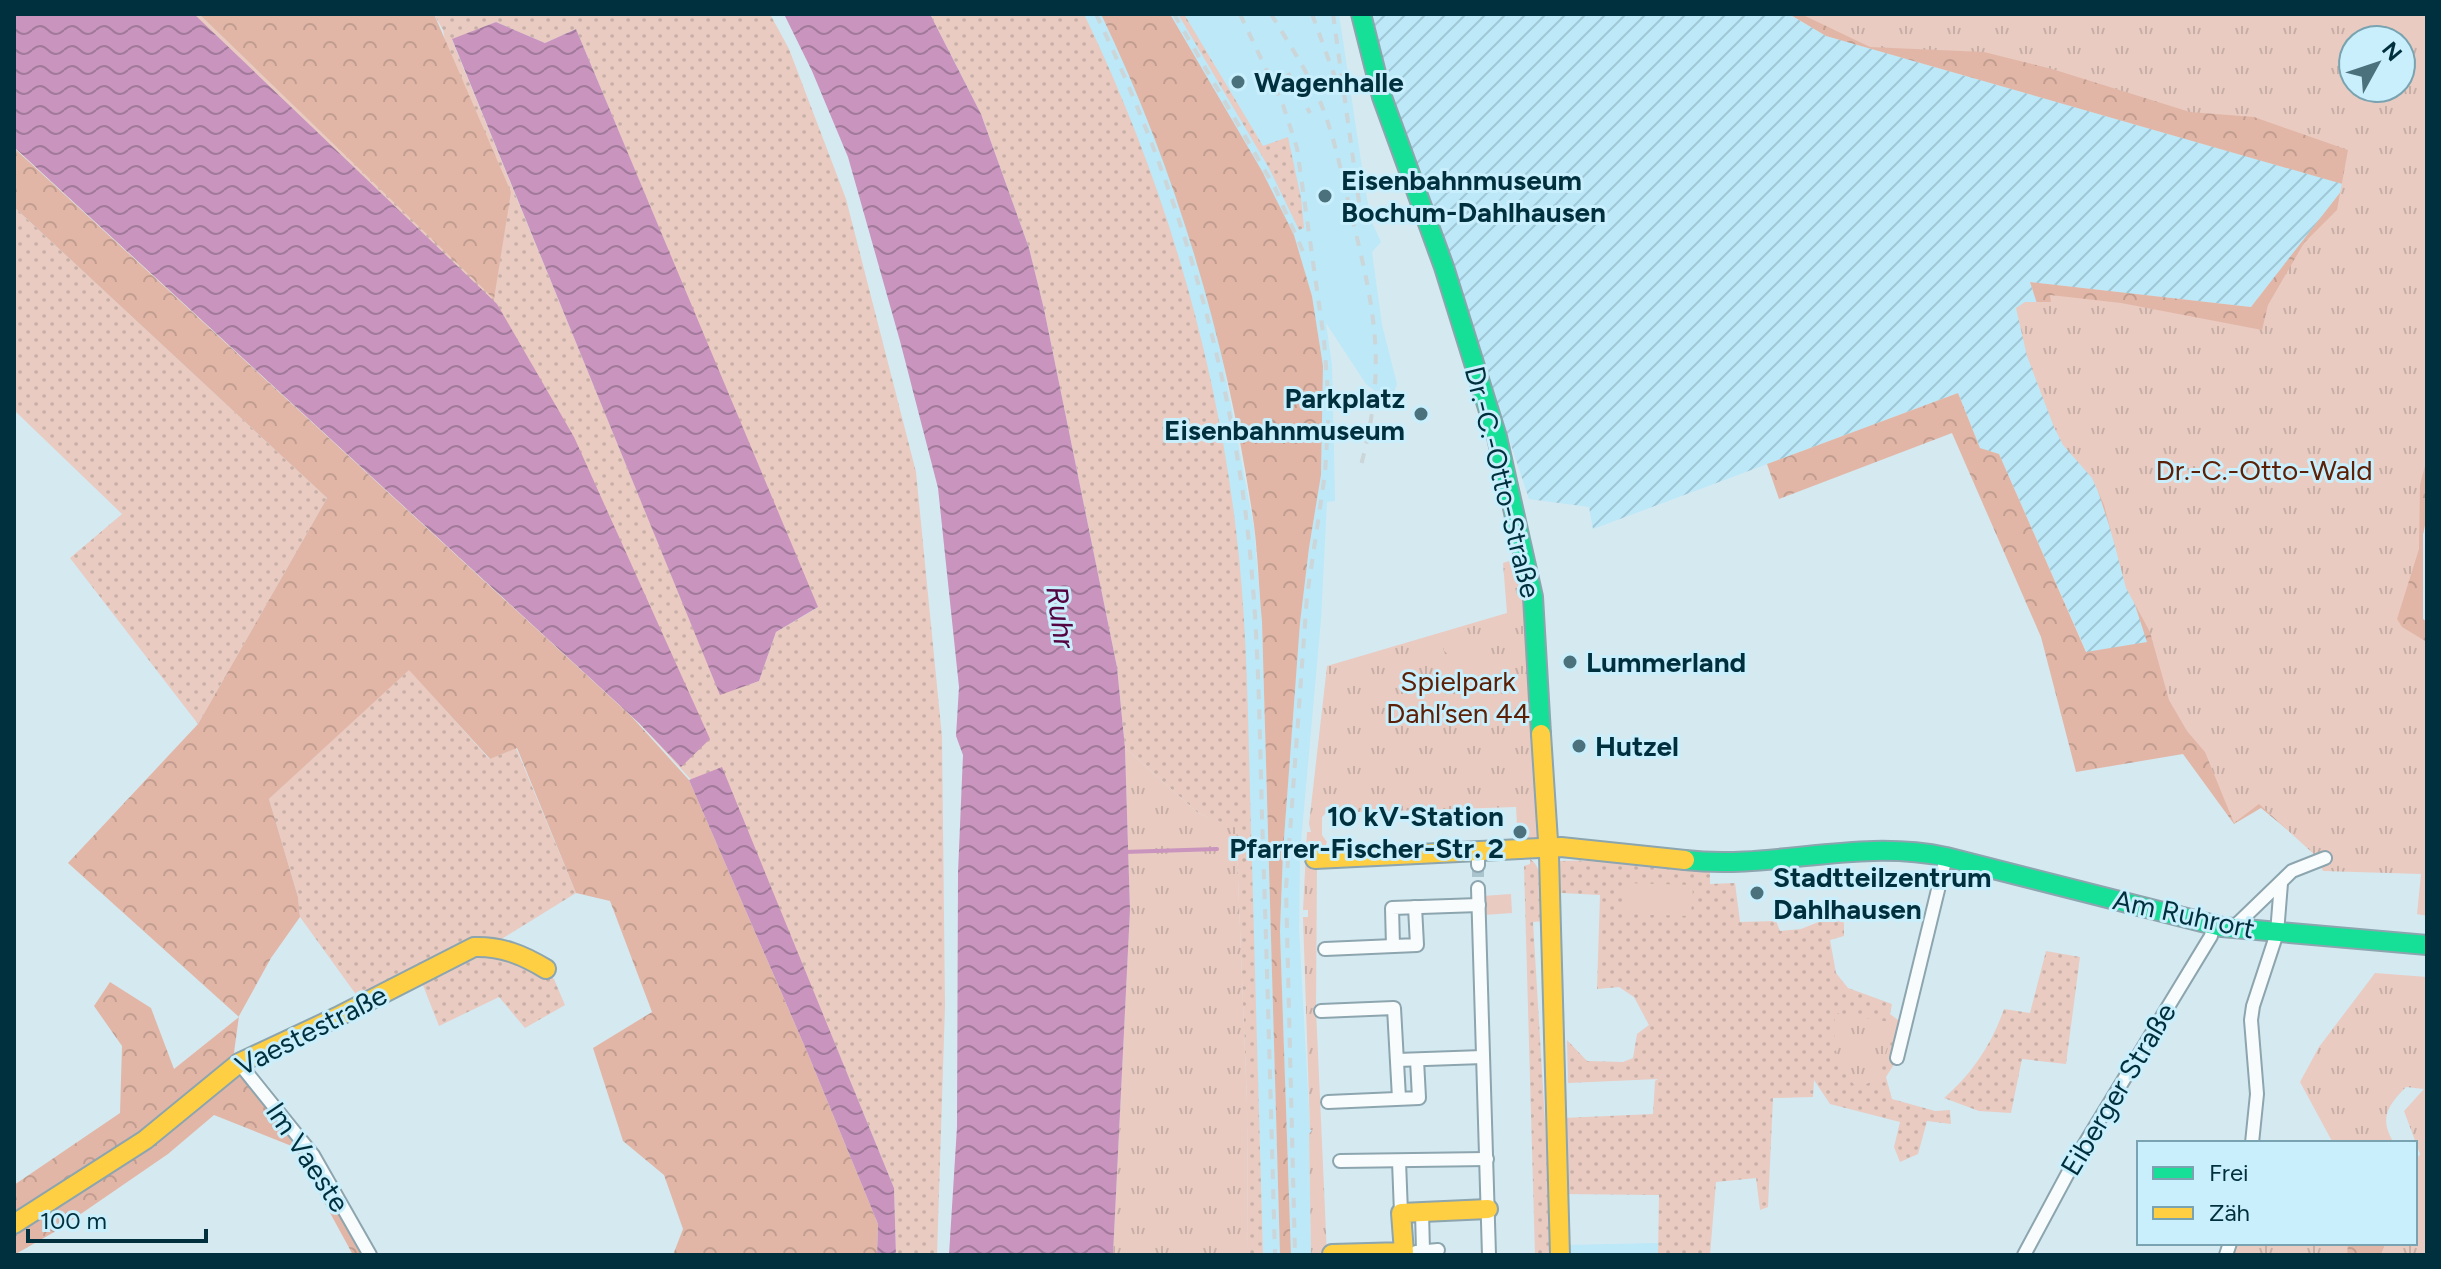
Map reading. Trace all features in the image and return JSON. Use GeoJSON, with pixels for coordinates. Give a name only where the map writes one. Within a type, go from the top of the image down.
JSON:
{"type":"FeatureCollection","features":[{"type":"Feature","properties":{"kind":"street","name":"Dr.-C.-Otto-Straße"},"geometry":{"type":"LineString","coordinates":[[1361,14],[1382,97],[1444,267],[1497,437],[1533,597],[1548,848],[1560,1255]]}},
{"type":"Feature","properties":{"kind":"street","name":"Am Ruhrort"},"geometry":{"type":"LineString","coordinates":[[1315,859],[1478,859],[1561,847],[1718,864],[1759,863],[1891,849],[1946,857],[2213,925],[2427,945]]}},
{"type":"Feature","properties":{"kind":"street"},"geometry":{"type":"LineString","coordinates":[[1897,1058],[1946,857]]}},
{"type":"Feature","properties":{"kind":"street"},"geometry":{"type":"LineString","coordinates":[[2233,928],[2299,867],[2325,858]]}},
{"type":"Feature","properties":{"kind":"street"},"geometry":{"type":"LineString","coordinates":[[2252,1141],[2257,1094],[2251,1035],[2253,1006],[2277,933],[2281,883]]}},
{"type":"Feature","properties":{"kind":"street"},"geometry":{"type":"LineString","coordinates":[[1478,888],[1489,1255]]}},
{"type":"Feature","properties":{"kind":"street"},"geometry":{"type":"LineString","coordinates":[[1393,946],[1392,908],[1479,905]]}},
{"type":"Feature","properties":{"kind":"street"},"geometry":{"type":"LineString","coordinates":[[1325,949],[1417,945],[1415,907]]}},
{"type":"Feature","properties":{"kind":"street","name":"Eiberger Straße"},"geometry":{"type":"LineString","coordinates":[[2024,1255],[2075,1160],[2211,936],[2213,925]]}},
{"type":"Feature","properties":{"kind":"street","name":"Vaestestraße"},"geometry":{"type":"LineString","coordinates":[[14,1224],[145,1140],[239,1063],[474,947],[487,945],[525,956],[546,969]]}},
{"type":"Feature","properties":{"kind":"street"},"geometry":{"type":"LineString","coordinates":[[1321,1011],[1394,1008],[1399,1098]]}},
{"type":"Feature","properties":{"kind":"street"},"geometry":{"type":"LineString","coordinates":[[1397,1060],[1483,1057]]}},
{"type":"Feature","properties":{"kind":"street"},"geometry":{"type":"LineString","coordinates":[[1328,1102],[1419,1098],[1417,1060]]}},
{"type":"Feature","properties":{"kind":"street","name":"Im Vaeste"},"geometry":{"type":"LineString","coordinates":[[239,1063],[313,1155],[370,1255]]}},
{"type":"Feature","properties":{"kind":"street"},"geometry":{"type":"LineString","coordinates":[[1340,1161],[1487,1159]]}},
{"type":"Feature","properties":{"kind":"street"},"geometry":{"type":"LineString","coordinates":[[1399,1161],[1401,1213],[1414,1252]]}},
{"type":"Feature","properties":{"kind":"street"},"geometry":{"type":"LineString","coordinates":[[1401,1213],[1488,1209]]}},
{"type":"Feature","properties":{"kind":"street"},"geometry":{"type":"LineString","coordinates":[[1414,1252],[1422,1212]]}},
{"type":"Feature","properties":{"kind":"street"},"geometry":{"type":"LineString","coordinates":[[1332,1254],[1438,1250]]}},
{"type":"Feature","properties":{"kind":"shaded area"},"geometry":{"type":"Polygon","coordinates":[[[1084,14],[1101,14],[1136,89],[1184,216],[1218,336],[1254,528],[1262,622],[1280,1255],[1263,1255],[1249,786],[1236,531],[1200,339],[1183,274],[1120,94],[1084,14]]]}},
{"type":"Feature","properties":{"kind":"shaded area","name":"Eisenbahnmuseum Bochum-Dahlhausen"},"geometry":{"type":"Polygon","coordinates":[[[1170,14],[1339,14],[1365,188],[1371,220],[1381,242],[1372,252],[1382,325],[1397,384],[1394,392],[1375,391],[1366,384],[1326,323],[1332,365],[1335,501],[1327,502],[1321,619],[1300,853],[1299,929],[1312,1130],[1309,1134],[1311,1255],[1291,1255],[1280,931],[1300,623],[1321,475],[1323,366],[1312,296],[1294,235],[1262,171],[1170,14]]]}},
{"type":"Feature","properties":{"kind":"shaded area"},"geometry":{"type":"Polygon","coordinates":[[[1365,14],[1789,14],[1826,36],[2347,185],[2251,307],[2030,282],[2148,642],[2087,653],[1999,454],[1980,448],[1958,393],[1593,529],[1589,507],[1529,499],[1482,358],[1385,91],[1365,14]]]}},
{"type":"Feature","properties":{"kind":"shaded area"},"geometry":{"type":"Polygon","coordinates":[[[1658,1243],[1658,1255],[1567,1255],[1566,1245],[1658,1243]]]}},
{"type":"Feature","properties":{"kind":"green space"},"geometry":{"type":"Polygon","coordinates":[[[14,14],[199,14],[494,298],[443,30],[434,14],[770,14],[789,49],[846,199],[916,472],[942,737],[945,1006],[937,1255],[896,1255],[894,1188],[832,1037],[694,783],[639,723],[14,147],[14,14]],[[496,22],[452,40],[720,694],[759,681],[776,632],[817,608],[576,29],[545,43],[496,22]]]}},
{"type":"Feature","properties":{"kind":"green space"},"geometry":{"type":"Polygon","coordinates":[[[199,14],[434,14],[511,192],[494,299],[199,14]]]}},
{"type":"Feature","properties":{"kind":"green space"},"geometry":{"type":"Polygon","coordinates":[[[930,14],[1084,14],[1138,138],[1161,201],[1199,331],[1227,464],[1243,605],[1263,1255],[1248,1255],[1247,1102],[1236,829],[1198,813],[1125,748],[1117,667],[1029,248],[981,114],[930,14]]]}},
{"type":"Feature","properties":{"kind":"green space"},"geometry":{"type":"Polygon","coordinates":[[[1101,14],[1170,14],[1262,171],[1294,235],[1312,296],[1323,366],[1321,475],[1300,623],[1280,931],[1291,1255],[1280,1255],[1262,622],[1254,525],[1230,393],[1197,264],[1154,138],[1101,14]]]}},
{"type":"Feature","properties":{"kind":"green space"},"geometry":{"type":"Polygon","coordinates":[[[1178,14],[1184,14],[1263,146],[1288,137],[1304,228],[1299,230],[1269,168],[1178,14]]]}},
{"type":"Feature","properties":{"kind":"green space","name":"Dr.-C.-Otto-Wald"},"geometry":{"type":"Polygon","coordinates":[[[1789,14],[2427,14],[2427,517],[2423,534],[2423,619],[2427,622],[2427,830],[2318,855],[2261,808],[2234,824],[2183,754],[2076,772],[2041,637],[1952,433],[1779,499],[1767,464],[1958,393],[1980,448],[1999,454],[2086,652],[2147,642],[2030,282],[2251,307],[2346,185],[1826,36],[1789,14]]]}},
{"type":"Feature","properties":{"kind":"green space","name":"Dr.-C.-Otto-Wald"},"geometry":{"type":"Polygon","coordinates":[[[1801,14],[2427,14],[2427,458],[2420,485],[2419,549],[2397,619],[2402,627],[2427,642],[2427,916],[2417,914],[2421,874],[2323,871],[2317,857],[2259,804],[2234,823],[2205,752],[2187,731],[2169,700],[2150,632],[2126,588],[2104,505],[2092,478],[2063,445],[2054,427],[2027,356],[2016,308],[2025,302],[2051,302],[2050,295],[2121,303],[2262,330],[2268,305],[2304,243],[2337,210],[2348,150],[2254,117],[2190,112],[2052,69],[1984,52],[1870,47],[1801,14]]]}},
{"type":"Feature","properties":{"kind":"green space"},"geometry":{"type":"Polygon","coordinates":[[[14,148],[632,717],[689,780],[878,1224],[877,1255],[673,1255],[683,1229],[664,1175],[623,1141],[593,1048],[652,1012],[610,901],[576,893],[517,748],[490,759],[409,670],[269,799],[298,897],[300,917],[271,958],[239,1017],[68,863],[198,724],[327,498],[14,207],[14,148]]]}},
{"type":"Feature","properties":{"kind":"green space"},"geometry":{"type":"Polygon","coordinates":[[[14,207],[327,498],[198,724],[70,558],[122,514],[14,410],[14,207]]]}},
{"type":"Feature","properties":{"kind":"green space","name":"Spielpark Dahl’sen 44"},"geometry":{"type":"Polygon","coordinates":[[[1518,558],[1527,613],[1540,843],[1518,844],[1516,807],[1326,813],[1322,817],[1322,835],[1327,842],[1317,866],[1316,1009],[1327,1255],[1311,1255],[1309,1134],[1312,1130],[1303,917],[1308,917],[1308,910],[1303,910],[1307,832],[1311,832],[1309,824],[1327,666],[1507,613],[1503,563],[1518,558]]]}},
{"type":"Feature","properties":{"kind":"green space"},"geometry":{"type":"Polygon","coordinates":[[[1452,632],[1484,661],[1485,668],[1479,676],[1469,676],[1444,651],[1443,644],[1452,632]]]}},
{"type":"Feature","properties":{"kind":"green space"},"geometry":{"type":"Polygon","coordinates":[[[409,669],[489,759],[516,748],[576,893],[487,948],[522,959],[554,979],[565,1005],[525,1028],[499,997],[439,1026],[417,970],[360,1000],[300,917],[298,897],[269,799],[409,669]]]}},
{"type":"Feature","properties":{"kind":"green space"},"geometry":{"type":"Polygon","coordinates":[[[1125,748],[1198,813],[1236,828],[1247,1102],[1248,1255],[1113,1255],[1130,910],[1125,748]]]}},
{"type":"Feature","properties":{"kind":"green space"},"geometry":{"type":"Polygon","coordinates":[[[1530,859],[1539,871],[1543,897],[1544,921],[1533,922],[1553,1255],[1535,1255],[1524,866],[1530,864],[1530,859]]]}},
{"type":"Feature","properties":{"kind":"green space"},"geometry":{"type":"Polygon","coordinates":[[[1606,860],[1710,872],[1710,884],[1735,883],[1740,922],[1776,921],[1780,931],[1801,929],[1836,915],[1844,923],[1844,936],[1830,940],[1836,973],[1848,988],[1892,1004],[1890,1014],[1902,1023],[1893,1066],[1886,1077],[1892,1099],[1935,1111],[1950,1110],[1951,1124],[1927,1121],[1918,1154],[1900,1162],[1894,1147],[1900,1122],[1830,1104],[1814,1080],[1813,1097],[1773,1098],[1768,1207],[1760,1210],[1756,1178],[1716,1182],[1710,1255],[1658,1255],[1659,1195],[1564,1194],[1563,1118],[1653,1114],[1655,1081],[1658,1079],[1568,1083],[1567,1040],[1587,1061],[1623,1062],[1633,1058],[1637,1034],[1649,1025],[1634,997],[1619,987],[1597,989],[1600,895],[1561,893],[1559,861],[1606,860]]]}},
{"type":"Feature","properties":{"kind":"green space"},"geometry":{"type":"Polygon","coordinates":[[[1624,883],[1693,885],[1691,916],[1622,914],[1624,883]]]}},
{"type":"Feature","properties":{"kind":"green space"},"geometry":{"type":"Polygon","coordinates":[[[1511,894],[1512,913],[1484,915],[1482,896],[1511,894]]]}},
{"type":"Feature","properties":{"kind":"green space"},"geometry":{"type":"Polygon","coordinates":[[[2046,951],[2080,957],[2066,1064],[2022,1059],[2011,1113],[1979,1111],[1944,1098],[1980,1058],[2004,1009],[2030,1013],[2046,951]]]}},
{"type":"Feature","properties":{"kind":"green space"},"geometry":{"type":"Polygon","coordinates":[[[2375,973],[2427,977],[2427,1255],[2381,1255],[2385,1245],[2417,1245],[2417,1159],[2420,1154],[2404,1111],[2424,1089],[2406,1087],[2394,1100],[2386,1120],[2393,1141],[2332,1141],[2300,1082],[2319,1047],[2375,973]]]}},
{"type":"Feature","properties":{"kind":"green space"},"geometry":{"type":"Polygon","coordinates":[[[110,982],[151,1008],[174,1069],[239,1017],[233,1060],[300,1138],[368,1255],[353,1255],[294,1147],[214,1115],[168,1154],[56,1231],[14,1255],[14,1185],[120,1113],[122,1046],[94,1006],[110,982]]]}},
{"type":"Feature","properties":{"kind":"green space"},"geometry":{"type":"Polygon","coordinates":[[[1835,1013],[1896,1023],[1878,1079],[1857,1088],[1844,1070],[1835,1045],[1835,1013]]]}},
{"type":"Feature","properties":{"kind":"green space"},"geometry":{"type":"Polygon","coordinates":[[[2234,1245],[2348,1245],[2347,1255],[2231,1255],[2234,1245]]]}},
{"type":"Feature","properties":{"kind":"green space"},"geometry":{"type":"Polygon","coordinates":[[[2238,1245],[2385,1245],[2381,1255],[2235,1255],[2238,1245]]]}},
{"type":"Feature","properties":{"kind":"water"},"geometry":{"type":"Polygon","coordinates":[[[14,14],[194,14],[497,304],[574,437],[710,739],[681,767],[639,723],[14,147],[14,14]]]}},
{"type":"Feature","properties":{"kind":"water","name":"Ruhr"},"geometry":{"type":"Polygon","coordinates":[[[784,14],[930,14],[981,114],[1029,248],[1117,667],[1125,748],[1130,910],[1113,1255],[949,1255],[957,1127],[958,873],[963,755],[956,736],[959,687],[938,488],[848,157],[784,14]]]}},
{"type":"Feature","properties":{"kind":"water"},"geometry":{"type":"Polygon","coordinates":[[[496,22],[545,43],[576,29],[818,607],[776,632],[759,681],[720,695],[452,39],[496,22]]]}},
{"type":"Feature","properties":{"kind":"water"},"geometry":{"type":"Polygon","coordinates":[[[722,767],[894,1188],[896,1255],[877,1255],[878,1224],[689,780],[722,767]]]}},
{"type":"Feature","properties":{"kind":"waterway"},"geometry":{"type":"LineString","coordinates":[[1124,852],[1217,849]]}},
{"type":"Feature","properties":{"kind":"tunnel"},"geometry":{"type":"LineString","coordinates":[[1478,865],[1478,888]]}},
{"type":"Feature","properties":{"kind":"railway"},"geometry":{"type":"LineString","coordinates":[[1096,14],[1145,125],[1185,239],[1217,355],[1240,474],[1251,559],[1257,645],[1275,1255]]}},
{"type":"Feature","properties":{"kind":"railway"},"geometry":{"type":"LineString","coordinates":[[1174,14],[1275,188],[1305,256]]}},
{"type":"Feature","properties":{"kind":"railway"},"geometry":{"type":"LineString","coordinates":[[1240,14],[1283,105],[1297,148],[1324,340],[1329,405],[1325,474],[1307,596],[1286,888],[1295,1255]]}},
{"type":"Feature","properties":{"kind":"railway"},"geometry":{"type":"LineString","coordinates":[[1271,14],[1325,113],[1367,284],[1376,371],[1374,401],[1360,469]]}},
{"type":"Feature","properties":{"kind":"railway"},"geometry":{"type":"LineString","coordinates":[[1312,14],[1335,77]]}},
{"type":"Feature","properties":{"kind":"railway"},"geometry":{"type":"LineString","coordinates":[[1333,14],[1361,216]]}},
{"type":"Feature","properties":{"kind":"railway"},"geometry":{"type":"LineString","coordinates":[[1288,73],[1310,113]]}},
{"type":"Feature","properties":{"kind":"traffic: fast"},"geometry":{"type":"LineString","coordinates":[[1361,14],[1382,97],[1444,267],[1497,437],[1533,597],[1541,734]]}},
{"type":"Feature","properties":{"kind":"traffic: fast"},"geometry":{"type":"LineString","coordinates":[[1685,860],[1751,861],[1847,852],[1913,852],[1946,857],[2222,927],[2427,945]]}},
{"type":"Feature","properties":{"kind":"traffic: slow"},"geometry":{"type":"LineString","coordinates":[[1541,734],[1549,856],[1560,1255]]}},
{"type":"Feature","properties":{"kind":"traffic: slow"},"geometry":{"type":"LineString","coordinates":[[1315,859],[1561,847],[1685,860]]}},
{"type":"Feature","properties":{"kind":"traffic: slow"},"geometry":{"type":"LineString","coordinates":[[14,1224],[145,1140],[239,1063],[474,947],[512,952],[546,969]]}},
{"type":"Feature","properties":{"kind":"traffic: slow"},"geometry":{"type":"LineString","coordinates":[[1332,1254],[1404,1252],[1401,1213],[1488,1209]]}},
{"type":"Feature","properties":{"kind":"place","name":"Wagenhalle"},"geometry":{"type":"Point","coordinates":[1238,82]}},
{"type":"Feature","properties":{"kind":"place","name":"Eisenbahnmuseum Bochum-Dahlhausen"},"geometry":{"type":"Point","coordinates":[1325,196]}},
{"type":"Feature","properties":{"kind":"place","name":"Parkplatz Eisenbahnmuseum"},"geometry":{"type":"Point","coordinates":[1421,414]}},
{"type":"Feature","properties":{"kind":"place","name":"Lummerland"},"geometry":{"type":"Point","coordinates":[1570,662]}},
{"type":"Feature","properties":{"kind":"place","name":"Hutzel"},"geometry":{"type":"Point","coordinates":[1579,746]}},
{"type":"Feature","properties":{"kind":"place","name":"10 kV-Station Pfarrer-Fischer-Str. 2"},"geometry":{"type":"Point","coordinates":[1520,832]}},
{"type":"Feature","properties":{"kind":"place","name":"Stadtteilzentrum Dahlhausen"},"geometry":{"type":"Point","coordinates":[1757,893]}}]}
